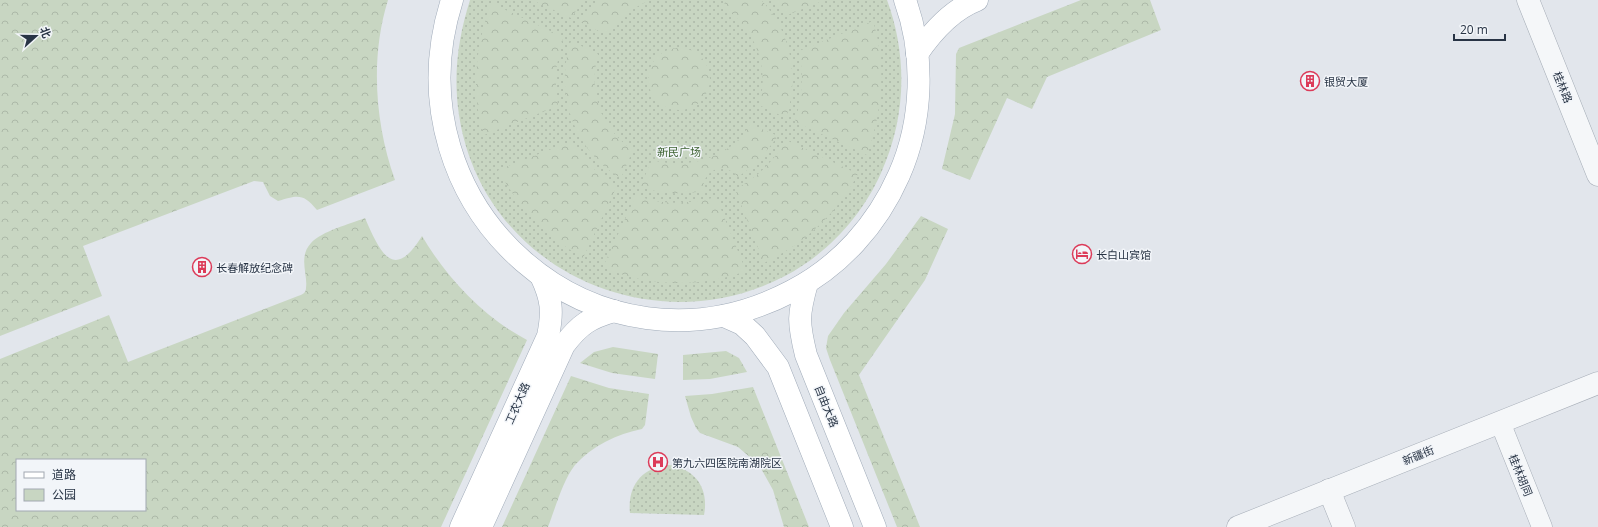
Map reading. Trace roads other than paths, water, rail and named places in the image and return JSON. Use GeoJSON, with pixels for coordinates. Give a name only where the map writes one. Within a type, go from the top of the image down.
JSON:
{"type":"FeatureCollection","features":[{"type":"Feature","properties":{"kind":"main road"},"geometry":{"type":"LineString","coordinates":[[438,0],[445,25]]}},
{"type":"Feature","properties":{"kind":"main road"},"geometry":{"type":"LineString","coordinates":[[452,0],[445,25],[439,69],[439,94],[447,139],[456,169],[477,209],[496,235],[514,254],[541,276],[577,297],[614,311],[651,318],[677,320],[724,316],[780,298],[807,282],[840,258],[863,234],[879,213],[892,190],[905,159],[916,114],[918,88],[917,54],[915,35],[905,0]]}},
{"type":"Feature","properties":{"kind":"main road"},"geometry":{"type":"LineString","coordinates":[[917,54],[927,39],[938,27],[955,13],[977,0]]}},
{"type":"Feature","properties":{"kind":"main road","name":"工农大路"},"geometry":{"type":"LineString","coordinates":[[461,527],[548,336],[552,309],[549,293],[541,276]]}},
{"type":"Feature","properties":{"kind":"main road","name":"自由大路"},"geometry":{"type":"LineString","coordinates":[[807,282],[800,308],[799,326],[806,355],[875,527]]}},
{"type":"Feature","properties":{"kind":"main road","name":"工农大路"},"geometry":{"type":"LineString","coordinates":[[481,527],[564,345],[583,323],[596,316],[614,311]]}},
{"type":"Feature","properties":{"kind":"main road"},"geometry":{"type":"LineString","coordinates":[[724,316],[742,324],[755,336],[767,350],[778,367],[842,527]]}},
{"type":"Feature","properties":{"kind":"street","name":"桂林路"},"geometry":{"type":"LineString","coordinates":[[1528,0],[1598,175]]}},
{"type":"Feature","properties":{"kind":"street","name":"新疆街"},"geometry":{"type":"LineString","coordinates":[[1238,527],[1598,383]]}},
{"type":"Feature","properties":{"kind":"street","name":"桂林胡同"},"geometry":{"type":"LineString","coordinates":[[1500,422],[1542,527]]}},
{"type":"Feature","properties":{"kind":"street"},"geometry":{"type":"LineString","coordinates":[[1329,490],[1344,527]]}},
{"type":"Feature","properties":{"kind":"place","name":"银贸大厦"},"geometry":{"type":"Point","coordinates":[1310,81]}},
{"type":"Feature","properties":{"kind":"place","name":"长白山宾馆"},"geometry":{"type":"Point","coordinates":[1082,254]}},
{"type":"Feature","properties":{"kind":"place","name":"长春解放纪念碑"},"geometry":{"type":"Point","coordinates":[202,267]}},
{"type":"Feature","properties":{"kind":"place","name":"第九六四医院南湖院区"},"geometry":{"type":"Point","coordinates":[658,462]}},
{"type":"Feature","properties":{"kind":"park label","name":"新民广场"},"geometry":{"type":"Point","coordinates":[679,151]}}]}
